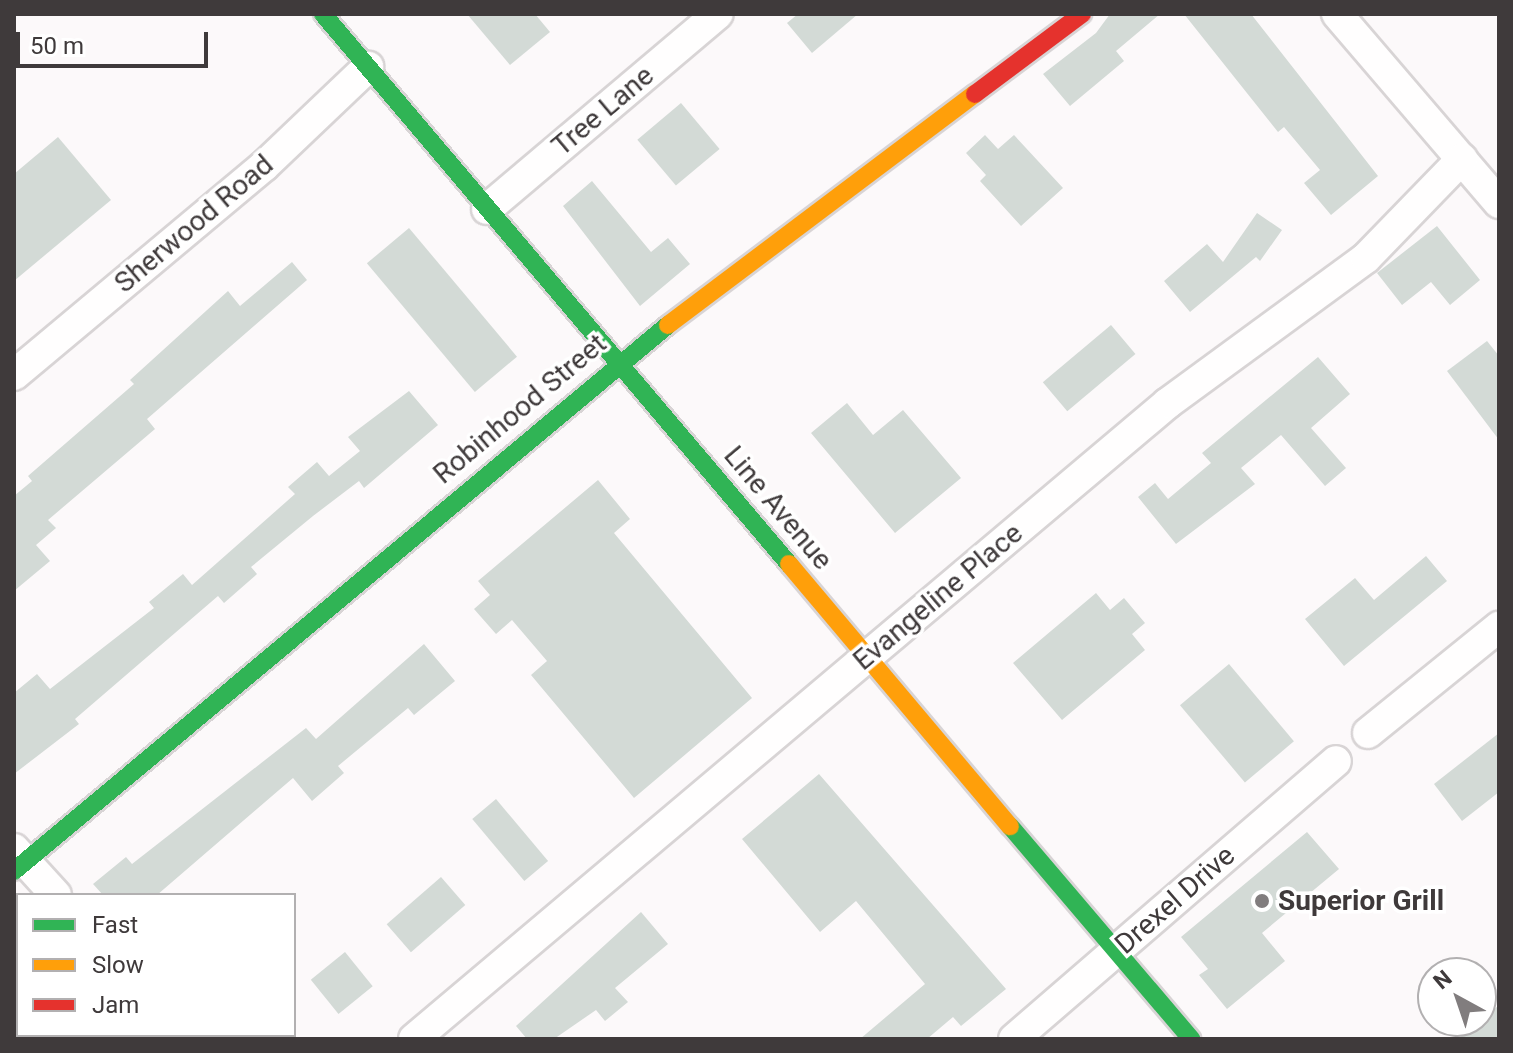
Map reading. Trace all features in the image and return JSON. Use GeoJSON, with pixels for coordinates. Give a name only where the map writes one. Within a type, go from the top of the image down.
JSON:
{"type":"FeatureCollection","features":[{"type":"Feature","properties":{"kind":"main road","name":"Line Avenue"},"geometry":{"type":"LineString","coordinates":[[323,14],[1191,1039]]}},
{"type":"Feature","properties":{"kind":"main road","name":"Robinhood Street"},"geometry":{"type":"LineString","coordinates":[[18,860],[618,363],[1082,14]]}},
{"type":"Feature","properties":{"kind":"street","name":"Tree Lane"},"geometry":{"type":"LineString","coordinates":[[487,209],[718,14]]}},
{"type":"Feature","properties":{"kind":"street"},"geometry":{"type":"LineString","coordinates":[[1337,14],[1499,203]]}},
{"type":"Feature","properties":{"kind":"street","name":"Sherwood Road"},"geometry":{"type":"LineString","coordinates":[[14,375],[264,166],[368,67]]}},
{"type":"Feature","properties":{"kind":"street","name":"Evangeline Place"},"geometry":{"type":"LineString","coordinates":[[414,1039],[1231,352],[1366,258],[1462,159]]}},
{"type":"Feature","properties":{"kind":"street"},"geometry":{"type":"LineString","coordinates":[[1368,733],[1499,627]]}},
{"type":"Feature","properties":{"kind":"street","name":"Drexel Drive"},"geometry":{"type":"LineString","coordinates":[[1014,1039],[1336,761]]}},
{"type":"Feature","properties":{"kind":"street"},"geometry":{"type":"LineString","coordinates":[[18,860],[54,893]]}},
{"type":"Feature","properties":{"kind":"building"},"geometry":{"type":"Polygon","coordinates":[[[467,14],[535,14],[550,32],[510,65],[467,14]]]}},
{"type":"Feature","properties":{"kind":"building"},"geometry":{"type":"Polygon","coordinates":[[[798,14],[858,14],[812,53],[787,23],[798,14]]]}},
{"type":"Feature","properties":{"kind":"building"},"geometry":{"type":"Polygon","coordinates":[[[1110,14],[1160,14],[1116,51],[1124,61],[1070,106],[1043,74],[1096,33],[1110,14]]]}},
{"type":"Feature","properties":{"kind":"building"},"geometry":{"type":"Polygon","coordinates":[[[1184,14],[1251,14],[1378,176],[1331,215],[1304,183],[1320,170],[1284,127],[1278,132],[1184,14]]]}},
{"type":"Feature","properties":{"kind":"building"},"geometry":{"type":"Polygon","coordinates":[[[681,103],[720,149],[676,186],[637,140],[681,103]]]}},
{"type":"Feature","properties":{"kind":"building"},"geometry":{"type":"Polygon","coordinates":[[[985,135],[998,149],[1014,135],[1063,188],[1021,226],[980,181],[986,175],[966,153],[985,135]]]}},
{"type":"Feature","properties":{"kind":"building"},"geometry":{"type":"Polygon","coordinates":[[[58,137],[111,200],[14,281],[14,174],[58,137]]]}},
{"type":"Feature","properties":{"kind":"building"},"geometry":{"type":"Polygon","coordinates":[[[592,181],[651,252],[668,238],[690,264],[640,306],[563,206],[592,181]]]}},
{"type":"Feature","properties":{"kind":"building"},"geometry":{"type":"Polygon","coordinates":[[[1257,213],[1282,230],[1260,261],[1256,257],[1190,312],[1164,281],[1207,244],[1223,262],[1257,213]]]}},
{"type":"Feature","properties":{"kind":"building"},"geometry":{"type":"Polygon","coordinates":[[[1437,226],[1480,280],[1450,305],[1431,282],[1402,305],[1377,273],[1437,226]]]}},
{"type":"Feature","properties":{"kind":"building"},"geometry":{"type":"Polygon","coordinates":[[[409,228],[517,357],[475,392],[367,263],[409,228]]]}},
{"type":"Feature","properties":{"kind":"building"},"geometry":{"type":"Polygon","coordinates":[[[292,262],[307,280],[147,419],[155,429],[48,520],[56,528],[36,545],[50,561],[14,591],[14,496],[32,481],[28,476],[134,384],[130,380],[228,291],[240,306],[292,262]]]}},
{"type":"Feature","properties":{"kind":"building"},"geometry":{"type":"Polygon","coordinates":[[[1111,325],[1135,354],[1067,411],[1043,382],[1111,325]]]}},
{"type":"Feature","properties":{"kind":"building"},"geometry":{"type":"Polygon","coordinates":[[[1487,341],[1499,356],[1499,440],[1447,371],[1487,341]]]}},
{"type":"Feature","properties":{"kind":"building"},"geometry":{"type":"Polygon","coordinates":[[[1318,357],[1350,394],[1311,428],[1346,468],[1325,486],[1281,435],[1241,468],[1255,484],[1176,544],[1138,497],[1155,483],[1168,499],[1211,463],[1202,453],[1318,357]]]}},
{"type":"Feature","properties":{"kind":"building"},"geometry":{"type":"Polygon","coordinates":[[[409,391],[438,425],[364,488],[359,481],[251,567],[257,574],[224,603],[218,596],[75,719],[79,724],[14,774],[14,693],[37,674],[50,689],[154,608],[149,602],[183,574],[192,585],[295,494],[288,487],[317,462],[329,476],[360,451],[348,437],[409,391]]]}},
{"type":"Feature","properties":{"kind":"building"},"geometry":{"type":"Polygon","coordinates":[[[847,403],[873,435],[903,410],[961,478],[895,533],[811,433],[847,403]]]}},
{"type":"Feature","properties":{"kind":"building"},"geometry":{"type":"Polygon","coordinates":[[[598,480],[630,519],[614,533],[752,698],[634,798],[531,675],[547,661],[512,620],[496,634],[474,609],[490,595],[478,581],[598,480]]]}},
{"type":"Feature","properties":{"kind":"building"},"geometry":{"type":"Polygon","coordinates":[[[1426,556],[1447,581],[1344,666],[1305,619],[1355,578],[1374,600],[1426,556]]]}},
{"type":"Feature","properties":{"kind":"building"},"geometry":{"type":"Polygon","coordinates":[[[1096,593],[1110,610],[1124,598],[1145,623],[1132,634],[1145,650],[1062,720],[1013,663],[1096,593]]]}},
{"type":"Feature","properties":{"kind":"building"},"geometry":{"type":"Polygon","coordinates":[[[424,644],[455,681],[414,715],[408,708],[338,766],[344,773],[312,801],[293,778],[159,893],[101,893],[93,884],[126,857],[132,864],[306,728],[316,739],[424,644]]]}},
{"type":"Feature","properties":{"kind":"building"},"geometry":{"type":"Polygon","coordinates":[[[1229,664],[1294,741],[1245,783],[1180,705],[1229,664]]]}},
{"type":"Feature","properties":{"kind":"building"},"geometry":{"type":"Polygon","coordinates":[[[1499,733],[1499,792],[1462,821],[1434,784],[1499,733]]]}},
{"type":"Feature","properties":{"kind":"building"},"geometry":{"type":"Polygon","coordinates":[[[819,774],[1006,989],[961,1026],[953,1017],[927,1039],[860,1039],[925,984],[856,901],[820,932],[742,839],[819,774]]]}},
{"type":"Feature","properties":{"kind":"building"},"geometry":{"type":"Polygon","coordinates":[[[496,799],[548,861],[524,881],[472,819],[496,799]]]}},
{"type":"Feature","properties":{"kind":"building","name":"Superior Grill"},"geometry":{"type":"Polygon","coordinates":[[[1307,832],[1339,869],[1262,933],[1285,961],[1227,1009],[1199,975],[1208,969],[1181,937],[1307,832]]]}},
{"type":"Feature","properties":{"kind":"building"},"geometry":{"type":"Polygon","coordinates":[[[441,877],[465,905],[411,952],[387,924],[441,877]]]}},
{"type":"Feature","properties":{"kind":"building"},"geometry":{"type":"Polygon","coordinates":[[[641,912],[668,944],[615,988],[628,1002],[605,1021],[596,1010],[554,1039],[527,1039],[516,1026],[641,912]]]}},
{"type":"Feature","properties":{"kind":"building"},"geometry":{"type":"Polygon","coordinates":[[[345,952],[373,986],[338,1014],[311,980],[345,952]]]}},
{"type":"Feature","properties":{"kind":"building"},"geometry":{"type":"Polygon","coordinates":[[[1499,1005],[1499,1039],[1458,1039],[1497,1037],[1499,1005]]]}},
{"type":"Feature","properties":{"kind":"traffic: fast"},"geometry":{"type":"LineString","coordinates":[[323,14],[789,564]]}},
{"type":"Feature","properties":{"kind":"traffic: fast"},"geometry":{"type":"LineString","coordinates":[[14,871],[668,325]]}},
{"type":"Feature","properties":{"kind":"traffic: fast"},"geometry":{"type":"LineString","coordinates":[[1010,826],[1191,1039]]}},
{"type":"Feature","properties":{"kind":"traffic: slow"},"geometry":{"type":"LineString","coordinates":[[668,325],[975,94]]}},
{"type":"Feature","properties":{"kind":"traffic: slow"},"geometry":{"type":"LineString","coordinates":[[789,564],[1010,826]]}},
{"type":"Feature","properties":{"kind":"traffic: jam"},"geometry":{"type":"LineString","coordinates":[[975,94],[1082,14]]}},
{"type":"Feature","properties":{"kind":"place","name":"Superior Grill"},"geometry":{"type":"Point","coordinates":[1262,901]}}]}
